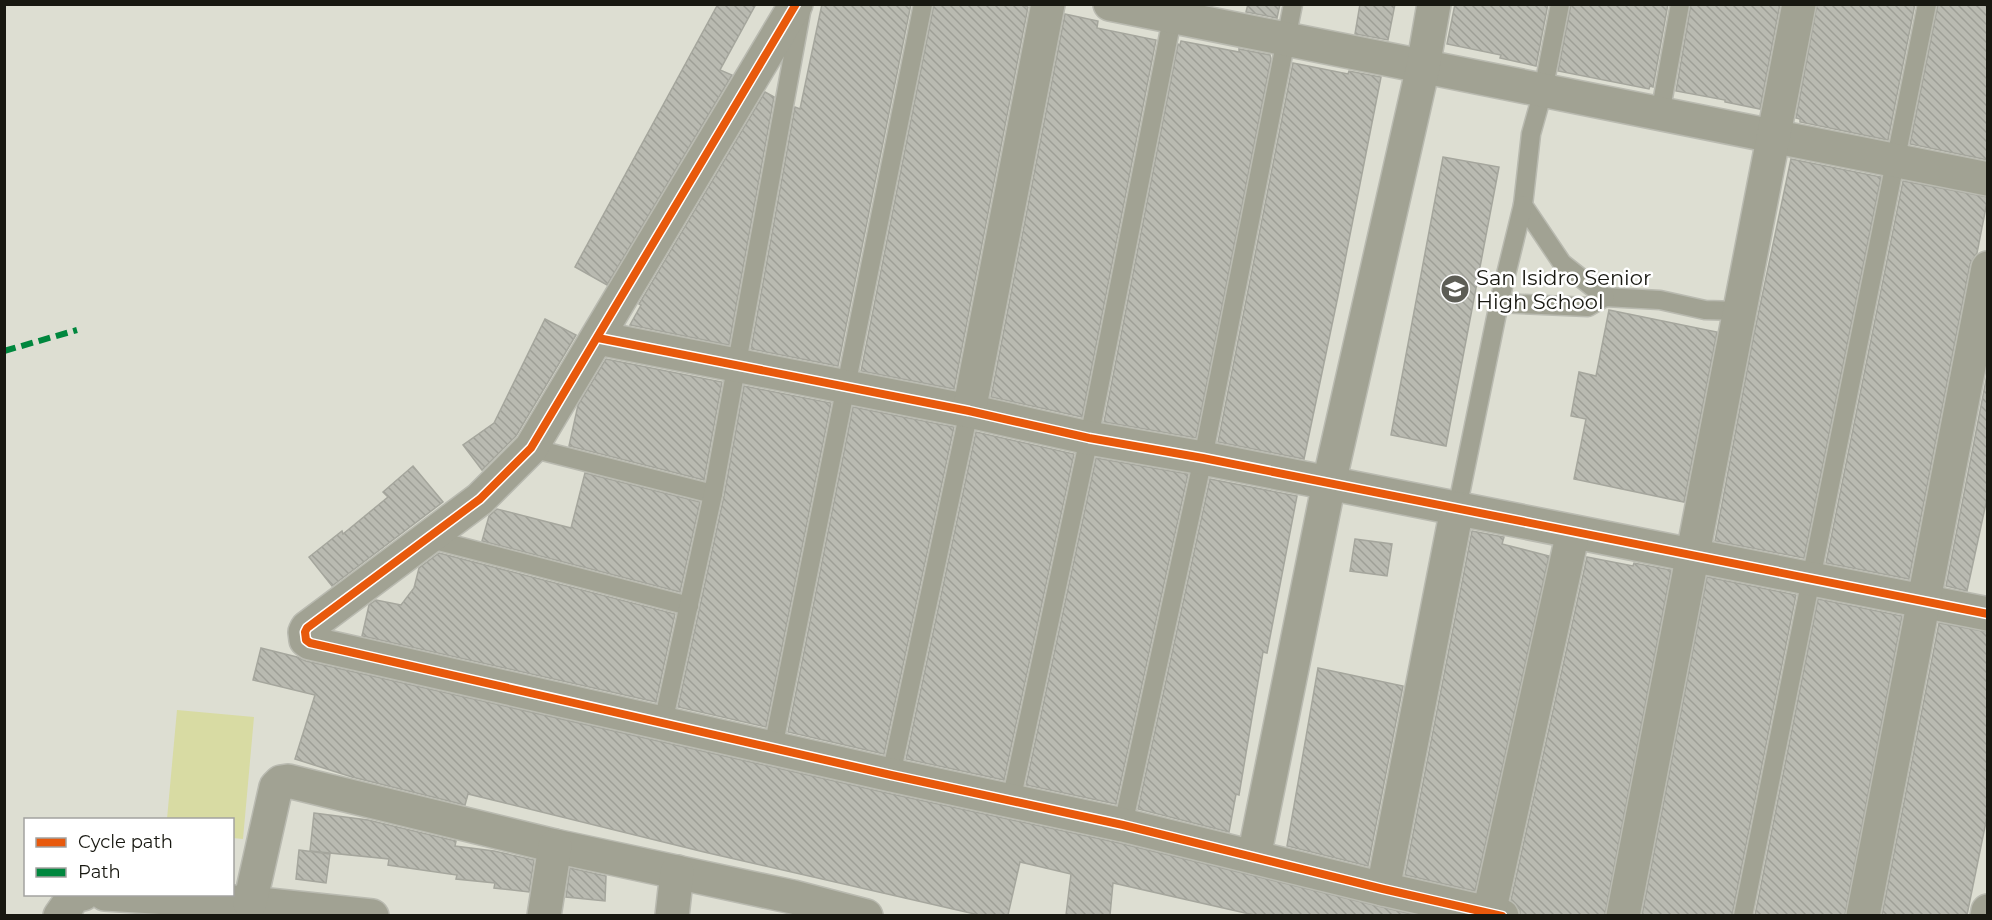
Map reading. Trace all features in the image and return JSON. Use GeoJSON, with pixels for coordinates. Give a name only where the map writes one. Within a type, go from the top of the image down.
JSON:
{"type":"FeatureCollection","features":[{"type":"Feature","properties":{"kind":"street"},"geometry":{"type":"LineString","coordinates":[[796,4],[531,448],[480,499],[307,628],[306,640],[310,643],[891,775],[1123,825],[1495,914],[1573,532]]}},
{"type":"Feature","properties":{"kind":"street"},"geometry":{"type":"LineString","coordinates":[[969,411],[1048,4]]}},
{"type":"Feature","properties":{"kind":"street"},"geometry":{"type":"LineString","coordinates":[[1110,4],[1174,11],[1285,39],[1988,179]]}},
{"type":"Feature","properties":{"kind":"street"},"geometry":{"type":"LineString","coordinates":[[1254,857],[1329,483],[1423,67],[1434,4]]}},
{"type":"Feature","properties":{"kind":"street"},"geometry":{"type":"LineString","coordinates":[[1623,915],[1800,4]]}},
{"type":"Feature","properties":{"kind":"street"},"geometry":{"type":"LineString","coordinates":[[1863,915],[1988,268]]}},
{"type":"Feature","properties":{"kind":"street"},"geometry":{"type":"LineString","coordinates":[[598,338],[969,411],[1089,438],[1203,458],[1988,614]]}},
{"type":"Feature","properties":{"kind":"street"},"geometry":{"type":"LineString","coordinates":[[1383,889],[1457,509]]}},
{"type":"Feature","properties":{"kind":"street"},"geometry":{"type":"LineString","coordinates":[[250,903],[276,787],[281,782],[288,781],[555,846],[677,872],[792,906],[866,915]]}},
{"type":"Feature","properties":{"kind":"street"},"geometry":{"type":"LineString","coordinates":[[544,915],[555,846]]}},
{"type":"Feature","properties":{"kind":"street"},"geometry":{"type":"LineString","coordinates":[[672,915],[677,872]]}},
{"type":"Feature","properties":{"kind":"street"},"geometry":{"type":"LineString","coordinates":[[60,915],[74,896]]}},
{"type":"Feature","properties":{"kind":"street"},"geometry":{"type":"LineString","coordinates":[[137,896],[250,903],[372,915]]}},
{"type":"Feature","properties":{"kind":"street"},"geometry":{"type":"LineString","coordinates":[[1987,915],[1988,911]]}},
{"type":"Feature","properties":{"kind":"lane"},"geometry":{"type":"LineString","coordinates":[[663,723],[713,494],[802,4]]}},
{"type":"Feature","properties":{"kind":"lane"},"geometry":{"type":"LineString","coordinates":[[773,748],[923,4]]}},
{"type":"Feature","properties":{"kind":"lane"},"geometry":{"type":"LineString","coordinates":[[1123,825],[1203,458],[1293,4]]}},
{"type":"Feature","properties":{"kind":"lane"},"geometry":{"type":"LineString","coordinates":[[1457,509],[1499,303],[1523,205],[1532,134],[1560,4]]}},
{"type":"Feature","properties":{"kind":"lane"},"geometry":{"type":"LineString","coordinates":[[1660,114],[1680,4]]}},
{"type":"Feature","properties":{"kind":"lane"},"geometry":{"type":"LineString","coordinates":[[1743,915],[1928,4]]}},
{"type":"Feature","properties":{"kind":"lane"},"geometry":{"type":"LineString","coordinates":[[1011,801],[1089,438],[1174,11]]}},
{"type":"Feature","properties":{"kind":"lane"},"geometry":{"type":"LineString","coordinates":[[1523,205],[1562,263],[1605,297]]}},
{"type":"Feature","properties":{"kind":"lane"},"geometry":{"type":"LineString","coordinates":[[1499,303],[1588,307],[1605,297],[1660,300],[1705,310],[1739,311]]}},
{"type":"Feature","properties":{"kind":"lane"},"geometry":{"type":"LineString","coordinates":[[891,775],[969,411]]}},
{"type":"Feature","properties":{"kind":"lane"},"geometry":{"type":"LineString","coordinates":[[531,448],[713,494]]}},
{"type":"Feature","properties":{"kind":"lane"},"geometry":{"type":"LineString","coordinates":[[427,538],[689,606]]}},
{"type":"Feature","properties":{"kind":"green space"},"geometry":{"type":"Polygon","coordinates":[[[177,710],[254,717],[243,839],[234,838],[234,818],[167,818],[177,710]]]}},
{"type":"Feature","properties":{"kind":"building"},"geometry":{"type":"Polygon","coordinates":[[[718,4],[756,4],[720,70],[732,75],[607,285],[575,267],[718,4]]]}},
{"type":"Feature","properties":{"kind":"building"},"geometry":{"type":"Polygon","coordinates":[[[822,4],[911,4],[838,366],[751,349],[795,107],[800,109],[822,4]]]}},
{"type":"Feature","properties":{"kind":"building"},"geometry":{"type":"Polygon","coordinates":[[[934,4],[1018,4],[1028,7],[954,389],[861,371],[934,4]]]}},
{"type":"Feature","properties":{"kind":"building"},"geometry":{"type":"Polygon","coordinates":[[[1248,4],[1280,4],[1277,18],[1246,12],[1248,4]]]}},
{"type":"Feature","properties":{"kind":"building"},"geometry":{"type":"Polygon","coordinates":[[[1360,4],[1395,4],[1388,40],[1355,34],[1360,4]]]}},
{"type":"Feature","properties":{"kind":"building"},"geometry":{"type":"Polygon","coordinates":[[[1455,4],[1548,4],[1536,66],[1500,58],[1501,55],[1447,44],[1455,4]]]}},
{"type":"Feature","properties":{"kind":"building"},"geometry":{"type":"Polygon","coordinates":[[[1571,4],[1668,4],[1653,87],[1650,86],[1649,89],[1558,71],[1571,4]]]}},
{"type":"Feature","properties":{"kind":"building"},"geometry":{"type":"Polygon","coordinates":[[[1691,4],[1780,4],[1760,109],[1676,91],[1691,4]]]}},
{"type":"Feature","properties":{"kind":"building"},"geometry":{"type":"Polygon","coordinates":[[[1817,4],[1915,4],[1888,140],[1800,122],[1800,119],[1796,118],[1817,4]]]}},
{"type":"Feature","properties":{"kind":"building"},"geometry":{"type":"Polygon","coordinates":[[[1938,4],[1988,4],[1988,160],[1910,144],[1938,4]]]}},
{"type":"Feature","properties":{"kind":"building"},"geometry":{"type":"Polygon","coordinates":[[[1065,14],[1098,21],[1097,28],[1156,40],[1082,417],[991,397],[1065,14]]]}},
{"type":"Feature","properties":{"kind":"building"},"geometry":{"type":"Polygon","coordinates":[[[1181,41],[1239,52],[1239,49],[1270,55],[1271,59],[1196,438],[1104,422],[1178,44],[1180,45],[1181,41]]]}},
{"type":"Feature","properties":{"kind":"building"},"geometry":{"type":"Polygon","coordinates":[[[1293,63],[1348,74],[1349,71],[1381,77],[1304,459],[1218,442],[1293,63]]]}},
{"type":"Feature","properties":{"kind":"building"},"geometry":{"type":"Polygon","coordinates":[[[765,92],[774,97],[729,345],[630,325],[641,305],[639,304],[765,92]]]}},
{"type":"Feature","properties":{"kind":"building","name":"San Isidro Senior High School"},"geometry":{"type":"Polygon","coordinates":[[[1443,157],[1499,167],[1446,446],[1391,435],[1443,157]]]}},
{"type":"Feature","properties":{"kind":"building"},"geometry":{"type":"Polygon","coordinates":[[[1791,159],[1881,177],[1804,558],[1715,541],[1753,339],[1791,159]]]}},
{"type":"Feature","properties":{"kind":"building"},"geometry":{"type":"Polygon","coordinates":[[[1903,181],[1988,197],[1977,253],[1970,264],[1909,579],[1826,563],[1903,181]]]}},
{"type":"Feature","properties":{"kind":"building"},"geometry":{"type":"Polygon","coordinates":[[[1609,310],[1717,332],[1684,502],[1574,479],[1586,419],[1571,416],[1579,372],[1596,376],[1609,310]]]}},
{"type":"Feature","properties":{"kind":"building"},"geometry":{"type":"Polygon","coordinates":[[[545,319],[576,335],[516,436],[482,470],[463,445],[494,423],[545,319]]]}},
{"type":"Feature","properties":{"kind":"building"},"geometry":{"type":"Polygon","coordinates":[[[606,359],[722,382],[704,480],[569,446],[578,405],[606,359]]]}},
{"type":"Feature","properties":{"kind":"building"},"geometry":{"type":"Polygon","coordinates":[[[1988,370],[1988,494],[1967,591],[1946,586],[1988,370]]]}},
{"type":"Feature","properties":{"kind":"building"},"geometry":{"type":"Polygon","coordinates":[[[744,386],[831,403],[766,727],[678,707],[724,496],[744,386]]]}},
{"type":"Feature","properties":{"kind":"building"},"geometry":{"type":"Polygon","coordinates":[[[853,407],[954,427],[884,754],[788,732],[853,407]]]}},
{"type":"Feature","properties":{"kind":"building"},"geometry":{"type":"Polygon","coordinates":[[[976,432],[1074,454],[1004,780],[906,759],[976,432]]]}},
{"type":"Feature","properties":{"kind":"building"},"geometry":{"type":"Polygon","coordinates":[[[1096,458],[1188,474],[1116,804],[1026,785],[1096,458]]]}},
{"type":"Feature","properties":{"kind":"building"},"geometry":{"type":"Polygon","coordinates":[[[413,466],[443,502],[332,586],[309,557],[342,531],[343,534],[388,497],[383,492],[413,466]]]}},
{"type":"Feature","properties":{"kind":"building"},"geometry":{"type":"Polygon","coordinates":[[[585,473],[700,502],[680,592],[482,541],[489,516],[497,509],[571,528],[585,473]]]}},
{"type":"Feature","properties":{"kind":"building"},"geometry":{"type":"Polygon","coordinates":[[[1210,479],[1297,496],[1267,653],[1263,652],[1239,795],[1236,794],[1229,832],[1138,809],[1210,479]]]}},
{"type":"Feature","properties":{"kind":"building"},"geometry":{"type":"Polygon","coordinates":[[[1472,531],[1504,537],[1502,544],[1549,556],[1475,891],[1405,875],[1472,531]]]}},
{"type":"Feature","properties":{"kind":"building"},"geometry":{"type":"Polygon","coordinates":[[[1355,539],[1392,544],[1387,576],[1350,571],[1355,539]]]}},
{"type":"Feature","properties":{"kind":"building"},"geometry":{"type":"Polygon","coordinates":[[[439,553],[675,614],[656,702],[362,636],[369,605],[376,600],[401,605],[414,588],[419,568],[439,553]]]}},
{"type":"Feature","properties":{"kind":"building"},"geometry":{"type":"Polygon","coordinates":[[[1587,557],[1633,566],[1634,563],[1671,570],[1605,915],[1520,915],[1520,910],[1511,900],[1587,557]]]}},
{"type":"Feature","properties":{"kind":"building"},"geometry":{"type":"Polygon","coordinates":[[[1707,577],[1796,595],[1732,915],[1642,915],[1707,577]]]}},
{"type":"Feature","properties":{"kind":"building"},"geometry":{"type":"Polygon","coordinates":[[[1818,599],[1902,616],[1845,915],[1755,915],[1818,599]]]}},
{"type":"Feature","properties":{"kind":"building"},"geometry":{"type":"Polygon","coordinates":[[[1939,623],[1988,632],[1988,812],[1967,915],[1882,915],[1939,623]]]}},
{"type":"Feature","properties":{"kind":"building"},"geometry":{"type":"Polygon","coordinates":[[[261,648],[306,661],[887,793],[1119,843],[1415,915],[1254,915],[1113,883],[1110,915],[1066,915],[1071,874],[1020,862],[1008,915],[979,915],[704,852],[468,794],[465,805],[352,777],[295,759],[315,695],[253,680],[261,648]]]}},
{"type":"Feature","properties":{"kind":"building"},"geometry":{"type":"Polygon","coordinates":[[[1318,668],[1403,686],[1368,866],[1287,846],[1318,668]]]}},
{"type":"Feature","properties":{"kind":"building"},"geometry":{"type":"Polygon","coordinates":[[[314,813],[368,820],[456,841],[455,846],[494,851],[534,860],[529,892],[494,888],[495,883],[456,879],[457,875],[388,865],[389,859],[310,851],[314,813]]]}},
{"type":"Feature","properties":{"kind":"building"},"geometry":{"type":"Polygon","coordinates":[[[299,850],[330,854],[326,883],[296,879],[299,850]]]}},
{"type":"Feature","properties":{"kind":"building"},"geometry":{"type":"Polygon","coordinates":[[[570,868],[606,876],[605,901],[566,897],[570,868]]]}},
{"type":"Feature","properties":{"kind":"marked path"},"geometry":{"type":"LineString","coordinates":[[4,351],[77,330]]}},
{"type":"Feature","properties":{"kind":"cycle path"},"geometry":{"type":"LineString","coordinates":[[796,4],[531,448],[480,499],[307,628],[306,640],[310,643],[891,775],[1123,825],[1502,916]]}},
{"type":"Feature","properties":{"kind":"cycle path"},"geometry":{"type":"LineString","coordinates":[[598,338],[969,411],[1089,438],[1203,458],[1988,614]]}},
{"type":"Feature","properties":{"kind":"place","name":"San Isidro Senior High School"},"geometry":{"type":"Point","coordinates":[1455,289]}}]}
